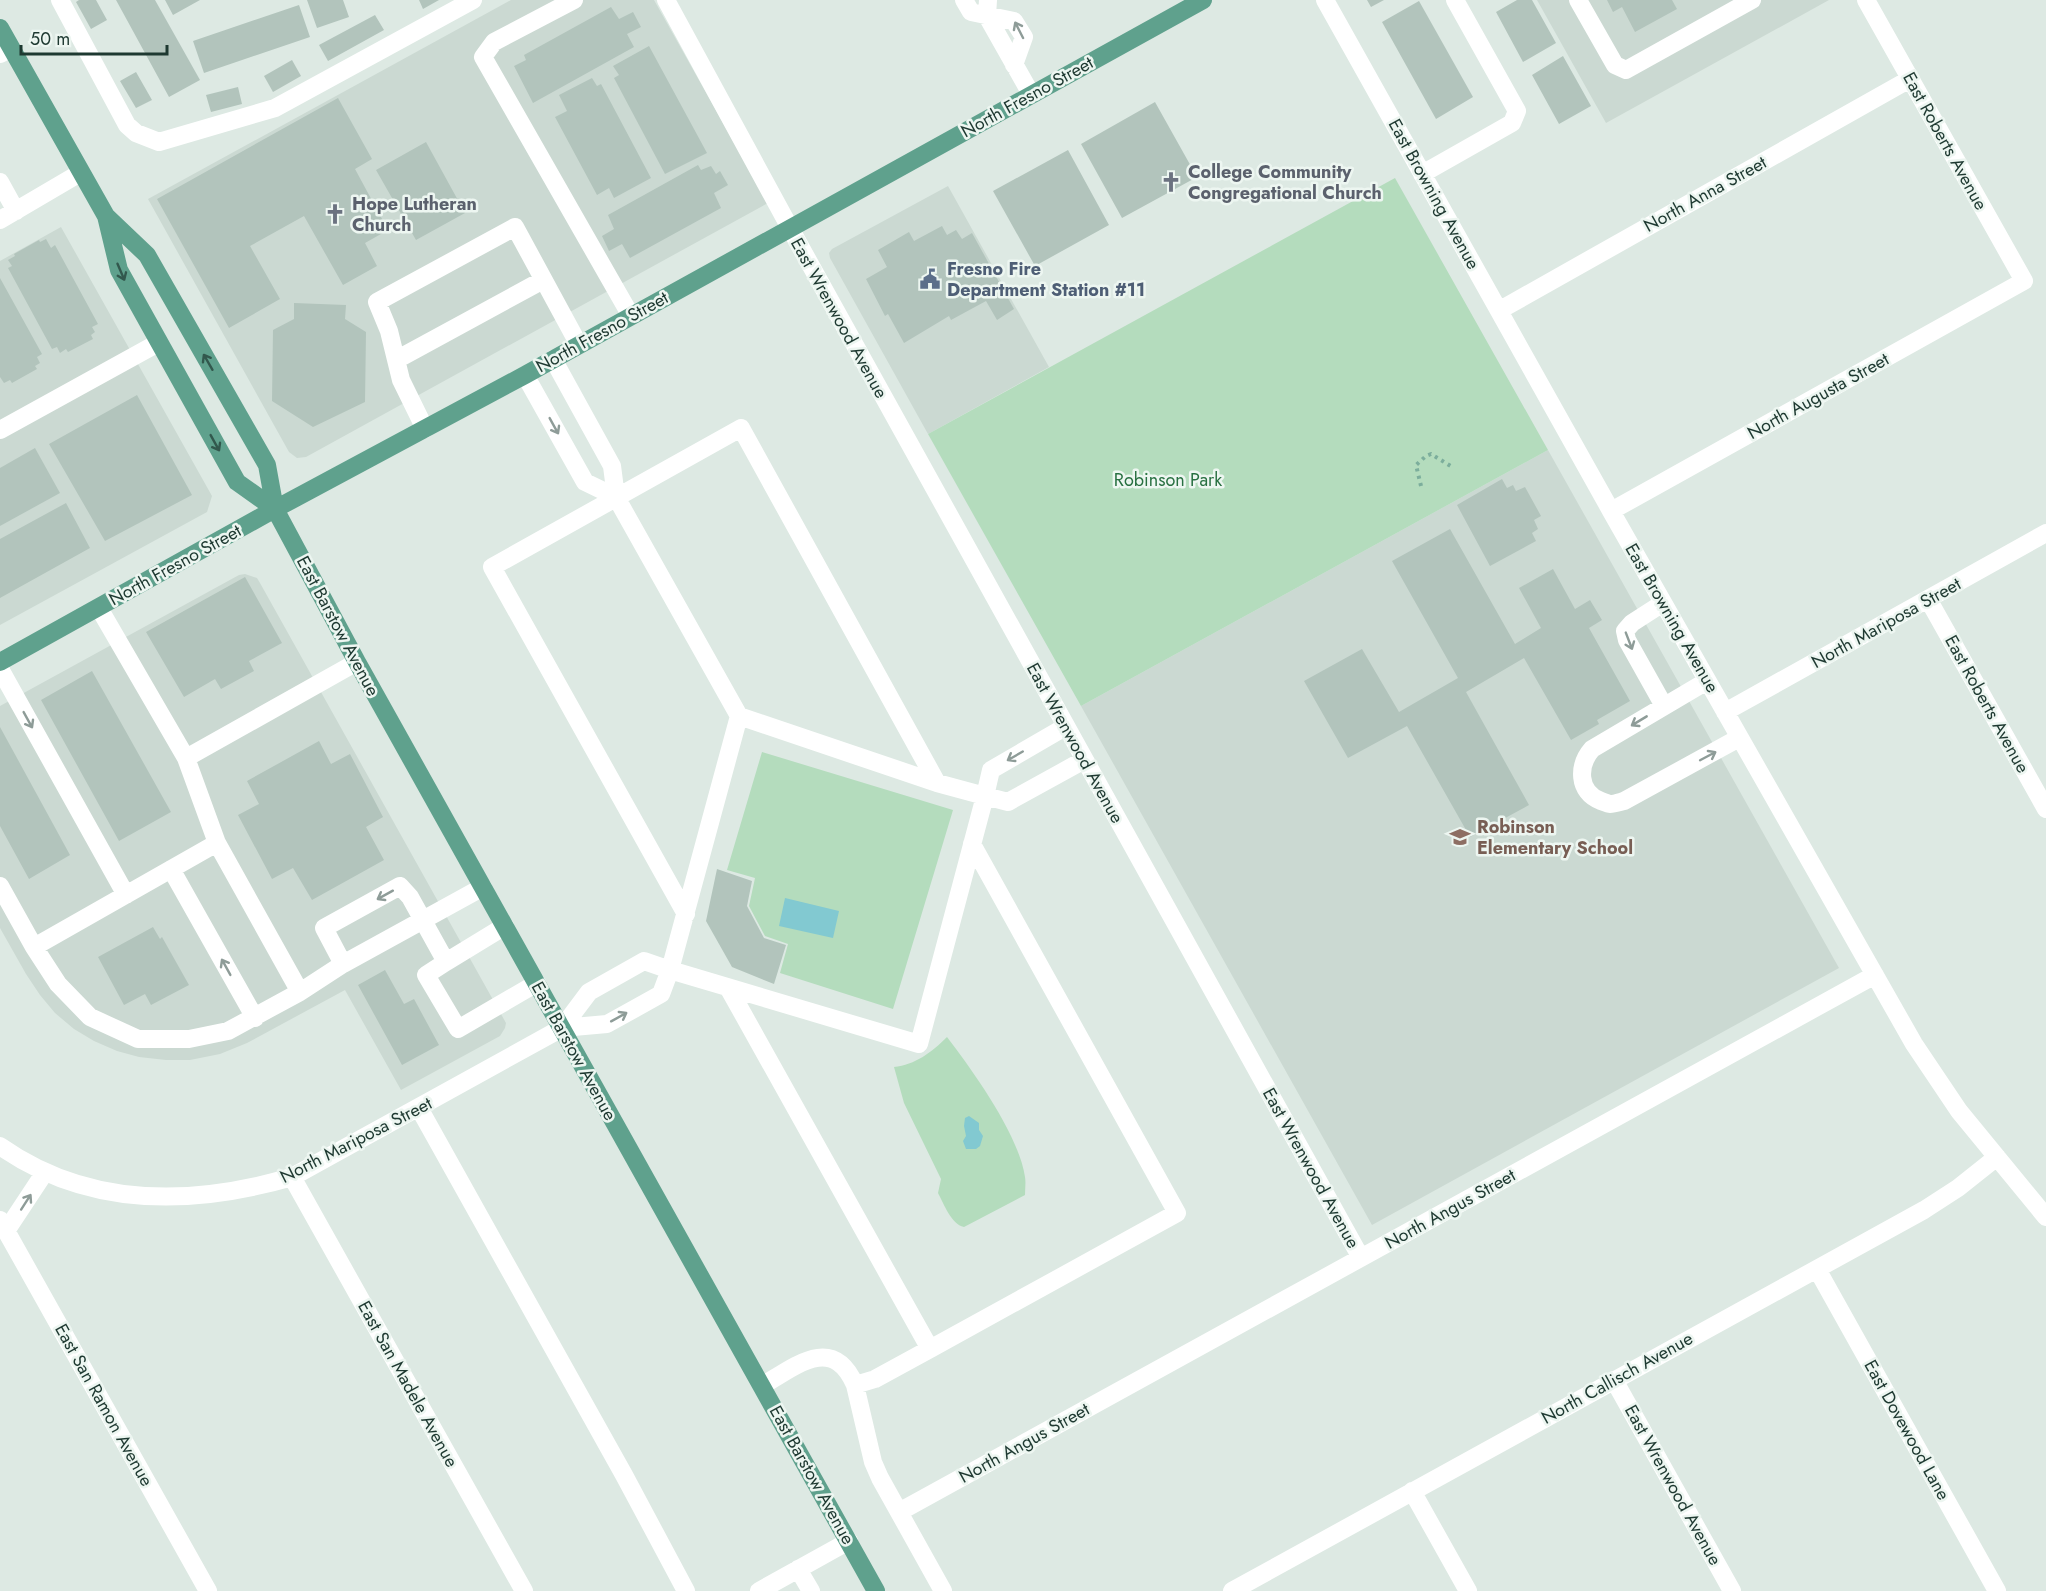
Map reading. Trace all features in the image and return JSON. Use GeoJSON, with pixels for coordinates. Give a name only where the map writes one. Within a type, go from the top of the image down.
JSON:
{"type":"FeatureCollection","features":[{"type":"Feature","properties":{"kind":"main road","name":"North Fresno Street"},"geometry":{"type":"LineString","coordinates":[[0,662],[1203,0]]}},
{"type":"Feature","properties":{"kind":"main road","name":"East Barstow Avenue"},"geometry":{"type":"LineString","coordinates":[[0,28],[5,51],[106,216],[147,255],[267,465],[275,509],[357,662],[876,1591]]}},
{"type":"Feature","properties":{"kind":"main road","name":"East Barstow Avenue"},"geometry":{"type":"LineString","coordinates":[[106,216],[119,270],[237,482],[275,509]]}},
{"type":"Feature","properties":{"kind":"street"},"geometry":{"type":"LineString","coordinates":[[60,0],[127,124],[136,133],[159,142],[276,108],[473,0]]}},
{"type":"Feature","properties":{"kind":"street"},"geometry":{"type":"LineString","coordinates":[[574,0],[494,42],[483,57],[631,316]]}},
{"type":"Feature","properties":{"kind":"street","name":"East Wrenwood Avenue"},"geometry":{"type":"LineString","coordinates":[[666,0],[1065,727],[1360,1258]]}},
{"type":"Feature","properties":{"kind":"street"},"geometry":{"type":"LineString","coordinates":[[964,0],[971,12],[988,8],[1014,65],[1031,94]]}},
{"type":"Feature","properties":{"kind":"street","name":"East Browning Avenue"},"geometry":{"type":"LineString","coordinates":[[1325,0],[1611,512],[1914,1044],[1959,1111],[2046,1217]]}},
{"type":"Feature","properties":{"kind":"street"},"geometry":{"type":"LineString","coordinates":[[1422,174],[1512,123],[1517,111],[1455,0]]}},
{"type":"Feature","properties":{"kind":"street"},"geometry":{"type":"LineString","coordinates":[[1578,0],[1615,65],[1626,70],[1752,0]]}},
{"type":"Feature","properties":{"kind":"street","name":"East Roberts Avenue"},"geometry":{"type":"LineString","coordinates":[[1866,0],[2024,281]]}},
{"type":"Feature","properties":{"kind":"street","name":"North Anna Street"},"geometry":{"type":"LineString","coordinates":[[1500,310],[1910,79]]}},
{"type":"Feature","properties":{"kind":"street"},"geometry":{"type":"LineString","coordinates":[[0,220],[80,173]]}},
{"type":"Feature","properties":{"kind":"street"},"geometry":{"type":"LineString","coordinates":[[0,182],[16,211]]}},
{"type":"Feature","properties":{"kind":"street"},"geometry":{"type":"LineString","coordinates":[[425,429],[401,380],[389,331],[377,302],[515,228],[579,345]]}},
{"type":"Feature","properties":{"kind":"street"},"geometry":{"type":"LineString","coordinates":[[396,360],[543,280]]}},
{"type":"Feature","properties":{"kind":"street","name":"North Augusta Street"},"geometry":{"type":"LineString","coordinates":[[1611,512],[2024,281]]}},
{"type":"Feature","properties":{"kind":"street"},"geometry":{"type":"LineString","coordinates":[[0,430],[158,342]]}},
{"type":"Feature","properties":{"kind":"street"},"geometry":{"type":"LineString","coordinates":[[553,359],[612,466],[616,497],[739,716],[937,783],[1008,802],[1084,760]]}},
{"type":"Feature","properties":{"kind":"street"},"geometry":{"type":"LineString","coordinates":[[525,375],[585,482],[616,497]]}},
{"type":"Feature","properties":{"kind":"street"},"geometry":{"type":"LineString","coordinates":[[686,914],[492,567],[741,428],[937,783]]}},
{"type":"Feature","properties":{"kind":"street","name":"North Mariposa Street"},"geometry":{"type":"LineString","coordinates":[[1725,712],[2046,533]]}},
{"type":"Feature","properties":{"kind":"street","name":"East Roberts Avenue"},"geometry":{"type":"LineString","coordinates":[[1928,599],[2045,806]]}},
{"type":"Feature","properties":{"kind":"street"},"geometry":{"type":"LineString","coordinates":[[1663,603],[1632,622],[1625,631],[1627,640],[1664,706]]}},
{"type":"Feature","properties":{"kind":"street"},"geometry":{"type":"LineString","coordinates":[[99,608],[186,758],[218,843],[300,992]]}},
{"type":"Feature","properties":{"kind":"street"},"geometry":{"type":"LineString","coordinates":[[186,758],[357,662]]}},
{"type":"Feature","properties":{"kind":"street"},"geometry":{"type":"LineString","coordinates":[[0,669],[126,895]]}},
{"type":"Feature","properties":{"kind":"street"},"geometry":{"type":"LineString","coordinates":[[1707,681],[1592,749],[1584,758],[1581,773],[1586,789],[1595,799],[1610,804],[1624,801],[1739,738]]}},
{"type":"Feature","properties":{"kind":"street"},"geometry":{"type":"LineString","coordinates":[[562,1028],[607,1024],[661,994],[686,914],[739,716]]}},
{"type":"Feature","properties":{"kind":"street"},"geometry":{"type":"LineString","coordinates":[[562,1028],[590,992],[644,961],[729,989],[919,1044],[991,770],[1065,727]]}},
{"type":"Feature","properties":{"kind":"street"},"geometry":{"type":"LineString","coordinates":[[34,947],[218,843]]}},
{"type":"Feature","properties":{"kind":"street"},"geometry":{"type":"LineString","coordinates":[[855,1385],[875,1379],[1177,1213],[972,844]]}},
{"type":"Feature","properties":{"kind":"street"},"geometry":{"type":"LineString","coordinates":[[171,869],[255,1018]]}},
{"type":"Feature","properties":{"kind":"street"},"geometry":{"type":"LineString","coordinates":[[0,886],[34,947],[58,984],[90,1017],[138,1039],[189,1039],[228,1031],[255,1018],[343,964],[483,887]]}},
{"type":"Feature","properties":{"kind":"street"},"geometry":{"type":"LineString","coordinates":[[343,964],[324,928],[400,886],[410,897],[424,920],[446,962]]}},
{"type":"Feature","properties":{"kind":"street"},"geometry":{"type":"LineString","coordinates":[[505,926],[426,975],[458,1029],[537,983]]}},
{"type":"Feature","properties":{"kind":"street","name":"North Angus Street"},"geometry":{"type":"LineString","coordinates":[[898,1512],[1875,975]]}},
{"type":"Feature","properties":{"kind":"street"},"geometry":{"type":"LineString","coordinates":[[729,989],[930,1349]]}},
{"type":"Feature","properties":{"kind":"street","name":"North Mariposa Street"},"geometry":{"type":"LineString","coordinates":[[0,1146],[45,1172],[70,1182],[134,1196],[164,1198],[222,1193],[260,1186],[292,1177],[562,1028]]}},
{"type":"Feature","properties":{"kind":"street"},"geometry":{"type":"LineString","coordinates":[[419,1108],[619,1465],[686,1591]]}},
{"type":"Feature","properties":{"kind":"street","name":"North Callisch Avenue"},"geometry":{"type":"LineString","coordinates":[[1232,1591],[1924,1210],[1958,1188],[1997,1157]]}},
{"type":"Feature","properties":{"kind":"street"},"geometry":{"type":"LineString","coordinates":[[3,1225],[45,1172]]}},
{"type":"Feature","properties":{"kind":"street","name":"East San Madele Avenue"},"geometry":{"type":"LineString","coordinates":[[292,1177],[524,1591]]}},
{"type":"Feature","properties":{"kind":"street","name":"East San Ramon Avenue"},"geometry":{"type":"LineString","coordinates":[[3,1225],[208,1591]]}},
{"type":"Feature","properties":{"kind":"street","name":"East Dovewood Lane"},"geometry":{"type":"LineString","coordinates":[[1817,1269],[1997,1591]]}},
{"type":"Feature","properties":{"kind":"street"},"geometry":{"type":"LineString","coordinates":[[762,1386],[802,1362],[818,1358],[830,1358],[841,1362],[850,1373],[855,1385],[873,1462],[898,1512],[943,1591]]}},
{"type":"Feature","properties":{"kind":"street","name":"East Wrenwood Avenue"},"geometry":{"type":"LineString","coordinates":[[1614,1380],[1732,1591]]}},
{"type":"Feature","properties":{"kind":"street"},"geometry":{"type":"LineString","coordinates":[[1412,1491],[1468,1591]]}},
{"type":"Feature","properties":{"kind":"street"},"geometry":{"type":"LineString","coordinates":[[759,1591],[849,1541]]}},
{"type":"Feature","properties":{"kind":"street"},"geometry":{"type":"LineString","coordinates":[[798,1569],[811,1591]]}},
{"type":"Feature","properties":{"kind":"path"},"geometry":{"type":"LineString","coordinates":[[1421,486],[1416,465],[1426,456],[1431,454],[1454,468]]}},
{"type":"Feature","properties":{"kind":"shaded area"},"geometry":{"type":"Polygon","coordinates":[[[511,0],[654,0],[768,203],[306,457],[297,458],[289,452],[148,199],[511,0]]]}},
{"type":"Feature","properties":{"kind":"shaded area"},"geometry":{"type":"Polygon","coordinates":[[[1537,0],[1829,0],[1606,123],[1537,0]]]}},
{"type":"Feature","properties":{"kind":"shaded area"},"geometry":{"type":"Polygon","coordinates":[[[948,186],[1049,367],[928,434],[829,253],[832,249],[948,186]]]}},
{"type":"Feature","properties":{"kind":"shaded area"},"geometry":{"type":"Polygon","coordinates":[[[61,227],[212,496],[207,512],[0,625],[0,261],[61,227]]]}},
{"type":"Feature","properties":{"kind":"shaded area","name":"Robinson Elementary School"},"geometry":{"type":"Polygon","coordinates":[[[1548,450],[1839,968],[1372,1225],[1081,706],[1548,450]]]}},
{"type":"Feature","properties":{"kind":"shaded area"},"geometry":{"type":"Polygon","coordinates":[[[245,574],[257,578],[260,583],[506,1023],[500,1036],[401,1090],[345,990],[247,1043],[220,1054],[190,1060],[139,1057],[94,1041],[74,1029],[55,1013],[26,974],[0,928],[0,706],[239,575],[245,574]]]}},
{"type":"Feature","properties":{"kind":"green space","name":"Robinson Park"},"geometry":{"type":"Polygon","coordinates":[[[1395,178],[1548,450],[1081,706],[928,434],[1395,178]]]}},
{"type":"Feature","properties":{"kind":"green space"},"geometry":{"type":"Polygon","coordinates":[[[762,752],[953,810],[893,1009],[780,973],[788,944],[765,936],[749,906],[755,878],[727,870],[762,752]]]}},
{"type":"Feature","properties":{"kind":"green space"},"geometry":{"type":"Polygon","coordinates":[[[947,1037],[982,1085],[1005,1123],[1021,1160],[1025,1179],[1025,1195],[964,1227],[955,1222],[938,1193],[941,1179],[904,1103],[894,1067],[909,1064],[923,1057],[947,1037]]]}},
{"type":"Feature","properties":{"kind":"water"},"geometry":{"type":"Polygon","coordinates":[[[785,898],[839,911],[833,938],[779,926],[785,898]]]}},
{"type":"Feature","properties":{"kind":"water"},"geometry":{"type":"Polygon","coordinates":[[[969,1116],[979,1123],[979,1130],[983,1136],[980,1146],[976,1149],[966,1149],[963,1141],[966,1136],[965,1118],[969,1116]]]}},
{"type":"Feature","properties":{"kind":"building"},"geometry":{"type":"Polygon","coordinates":[[[96,0],[107,20],[91,29],[76,2],[96,0]]]}},
{"type":"Feature","properties":{"kind":"building"},"geometry":{"type":"Polygon","coordinates":[[[116,0],[155,0],[200,80],[169,97],[116,0]]]}},
{"type":"Feature","properties":{"kind":"building"},"geometry":{"type":"Polygon","coordinates":[[[165,0],[200,0],[173,15],[165,0]]]}},
{"type":"Feature","properties":{"kind":"building"},"geometry":{"type":"Polygon","coordinates":[[[307,0],[343,0],[349,17],[317,28],[307,0]]]}},
{"type":"Feature","properties":{"kind":"building"},"geometry":{"type":"Polygon","coordinates":[[[419,0],[439,0],[423,9],[419,0]]]}},
{"type":"Feature","properties":{"kind":"building"},"geometry":{"type":"Polygon","coordinates":[[[1367,0],[1384,0],[1371,7],[1367,0]]]}},
{"type":"Feature","properties":{"kind":"building"},"geometry":{"type":"Polygon","coordinates":[[[1517,0],[1532,0],[1556,43],[1523,62],[1496,12],[1517,0]]]}},
{"type":"Feature","properties":{"kind":"building"},"geometry":{"type":"Polygon","coordinates":[[[1607,0],[1672,0],[1677,9],[1635,32],[1622,7],[1613,12],[1607,0]]]}},
{"type":"Feature","properties":{"kind":"building"},"geometry":{"type":"Polygon","coordinates":[[[1419,1],[1473,97],[1436,119],[1382,22],[1419,1]]]}},
{"type":"Feature","properties":{"kind":"building"},"geometry":{"type":"Polygon","coordinates":[[[299,5],[310,37],[204,73],[193,41],[299,5]]]}},
{"type":"Feature","properties":{"kind":"building"},"geometry":{"type":"Polygon","coordinates":[[[611,7],[619,19],[633,12],[641,27],[627,34],[634,47],[533,103],[514,66],[526,60],[524,55],[611,7]]]}},
{"type":"Feature","properties":{"kind":"building"},"geometry":{"type":"Polygon","coordinates":[[[375,15],[384,30],[328,61],[319,45],[375,15]]]}},
{"type":"Feature","properties":{"kind":"building"},"geometry":{"type":"Polygon","coordinates":[[[649,46],[707,153],[665,174],[614,78],[619,75],[613,66],[649,46]]]}},
{"type":"Feature","properties":{"kind":"building"},"geometry":{"type":"Polygon","coordinates":[[[1563,56],[1591,106],[1559,124],[1532,75],[1563,56]]]}},
{"type":"Feature","properties":{"kind":"building"},"geometry":{"type":"Polygon","coordinates":[[[292,60],[301,76],[273,92],[264,76],[292,60]]]}},
{"type":"Feature","properties":{"kind":"building"},"geometry":{"type":"Polygon","coordinates":[[[136,72],[152,100],[136,108],[120,81],[136,72]]]}},
{"type":"Feature","properties":{"kind":"building"},"geometry":{"type":"Polygon","coordinates":[[[592,78],[597,86],[601,84],[651,178],[614,198],[609,188],[597,195],[555,117],[567,111],[559,95],[592,78]]]}},
{"type":"Feature","properties":{"kind":"building"},"geometry":{"type":"Polygon","coordinates":[[[238,87],[242,104],[211,112],[206,95],[238,87]]]}},
{"type":"Feature","properties":{"kind":"building"},"geometry":{"type":"Polygon","coordinates":[[[338,98],[372,159],[355,169],[388,230],[365,243],[377,266],[343,285],[304,216],[250,246],[280,299],[229,328],[157,199],[338,98]]]}},
{"type":"Feature","properties":{"kind":"building"},"geometry":{"type":"Polygon","coordinates":[[[1155,102],[1197,177],[1122,218],[1081,144],[1155,102]]]}},
{"type":"Feature","properties":{"kind":"building"},"geometry":{"type":"Polygon","coordinates":[[[426,142],[465,213],[416,240],[376,170],[426,142]]]}},
{"type":"Feature","properties":{"kind":"building"},"geometry":{"type":"Polygon","coordinates":[[[1068,150],[1109,225],[1035,266],[993,191],[1068,150]]]}},
{"type":"Feature","properties":{"kind":"building"},"geometry":{"type":"Polygon","coordinates":[[[698,165],[701,170],[711,166],[716,174],[720,171],[728,185],[714,193],[721,208],[630,258],[622,244],[609,251],[602,236],[614,229],[608,215],[698,165]]]}},
{"type":"Feature","properties":{"kind":"building"},"geometry":{"type":"Polygon","coordinates":[[[942,226],[947,235],[956,230],[962,239],[972,233],[1014,309],[997,320],[986,301],[951,320],[949,316],[904,343],[888,314],[885,316],[866,279],[887,267],[878,250],[909,232],[914,241],[942,226]]]}},
{"type":"Feature","properties":{"kind":"building"},"geometry":{"type":"Polygon","coordinates":[[[46,239],[51,248],[55,245],[98,324],[92,327],[95,332],[91,335],[93,339],[68,352],[66,349],[60,353],[57,347],[52,349],[8,268],[12,266],[8,260],[15,256],[14,254],[39,240],[40,242],[46,239]]]}},
{"type":"Feature","properties":{"kind":"building"},"geometry":{"type":"Polygon","coordinates":[[[0,278],[42,354],[37,357],[40,363],[35,366],[37,369],[12,383],[10,380],[4,383],[0,377],[0,278]]]}},
{"type":"Feature","properties":{"kind":"building"},"geometry":{"type":"Polygon","coordinates":[[[294,303],[346,305],[345,319],[366,332],[365,402],[313,427],[272,401],[273,330],[294,319],[294,303]]]}},
{"type":"Feature","properties":{"kind":"building"},"geometry":{"type":"Polygon","coordinates":[[[137,395],[192,495],[105,541],[49,444],[137,395]]]}},
{"type":"Feature","properties":{"kind":"building"},"geometry":{"type":"Polygon","coordinates":[[[35,448],[60,493],[0,526],[0,468],[35,448]]]}},
{"type":"Feature","properties":{"kind":"building"},"geometry":{"type":"Polygon","coordinates":[[[1502,479],[1507,488],[1513,485],[1516,491],[1525,487],[1541,516],[1534,520],[1538,529],[1532,533],[1536,541],[1490,566],[1457,505],[1502,479]]]}},
{"type":"Feature","properties":{"kind":"building"},"geometry":{"type":"Polygon","coordinates":[[[66,503],[90,548],[0,598],[0,539],[66,503]]]}},
{"type":"Feature","properties":{"kind":"building"},"geometry":{"type":"Polygon","coordinates":[[[1450,529],[1515,644],[1541,628],[1519,588],[1553,569],[1575,609],[1590,600],[1602,620],[1589,628],[1630,701],[1597,720],[1599,724],[1571,740],[1524,658],[1466,692],[1529,805],[1470,837],[1407,726],[1348,758],[1304,681],[1362,649],[1399,712],[1458,678],[1392,561],[1450,529]]]}},
{"type":"Feature","properties":{"kind":"building"},"geometry":{"type":"Polygon","coordinates":[[[245,577],[282,643],[249,661],[254,671],[221,689],[215,679],[184,697],[146,632],[245,577]]]}},
{"type":"Feature","properties":{"kind":"building"},"geometry":{"type":"Polygon","coordinates":[[[92,671],[171,812],[119,841],[41,700],[92,671]]]}},
{"type":"Feature","properties":{"kind":"building"},"geometry":{"type":"Polygon","coordinates":[[[0,727],[70,855],[29,879],[0,826],[0,727]]]}},
{"type":"Feature","properties":{"kind":"building"},"geometry":{"type":"Polygon","coordinates":[[[319,741],[331,764],[350,754],[383,817],[366,827],[384,860],[312,900],[293,868],[272,879],[238,815],[259,804],[247,781],[319,741]]]}},
{"type":"Feature","properties":{"kind":"building"},"geometry":{"type":"Polygon","coordinates":[[[717,869],[752,881],[747,906],[764,938],[786,945],[774,984],[732,967],[706,921],[717,869]]]}},
{"type":"Feature","properties":{"kind":"building"},"geometry":{"type":"Polygon","coordinates":[[[153,927],[160,939],[162,937],[189,985],[151,1005],[145,994],[124,1005],[98,957],[153,927]]]}},
{"type":"Feature","properties":{"kind":"building"},"geometry":{"type":"Polygon","coordinates":[[[385,970],[404,1004],[414,999],[439,1045],[402,1065],[358,985],[385,970]]]}},
{"type":"Feature","properties":{"kind":"place","name":"College Community Congregational Church"},"geometry":{"type":"Point","coordinates":[1171,182]}},
{"type":"Feature","properties":{"kind":"place","name":"Hope Lutheran Church"},"geometry":{"type":"Point","coordinates":[335,214]}},
{"type":"Feature","properties":{"kind":"place","name":"Fresno Fire Department Station #11"},"geometry":{"type":"Point","coordinates":[930,279]}},
{"type":"Feature","properties":{"kind":"place","name":"Robinson Elementary School"},"geometry":{"type":"Point","coordinates":[1460,837]}}]}
